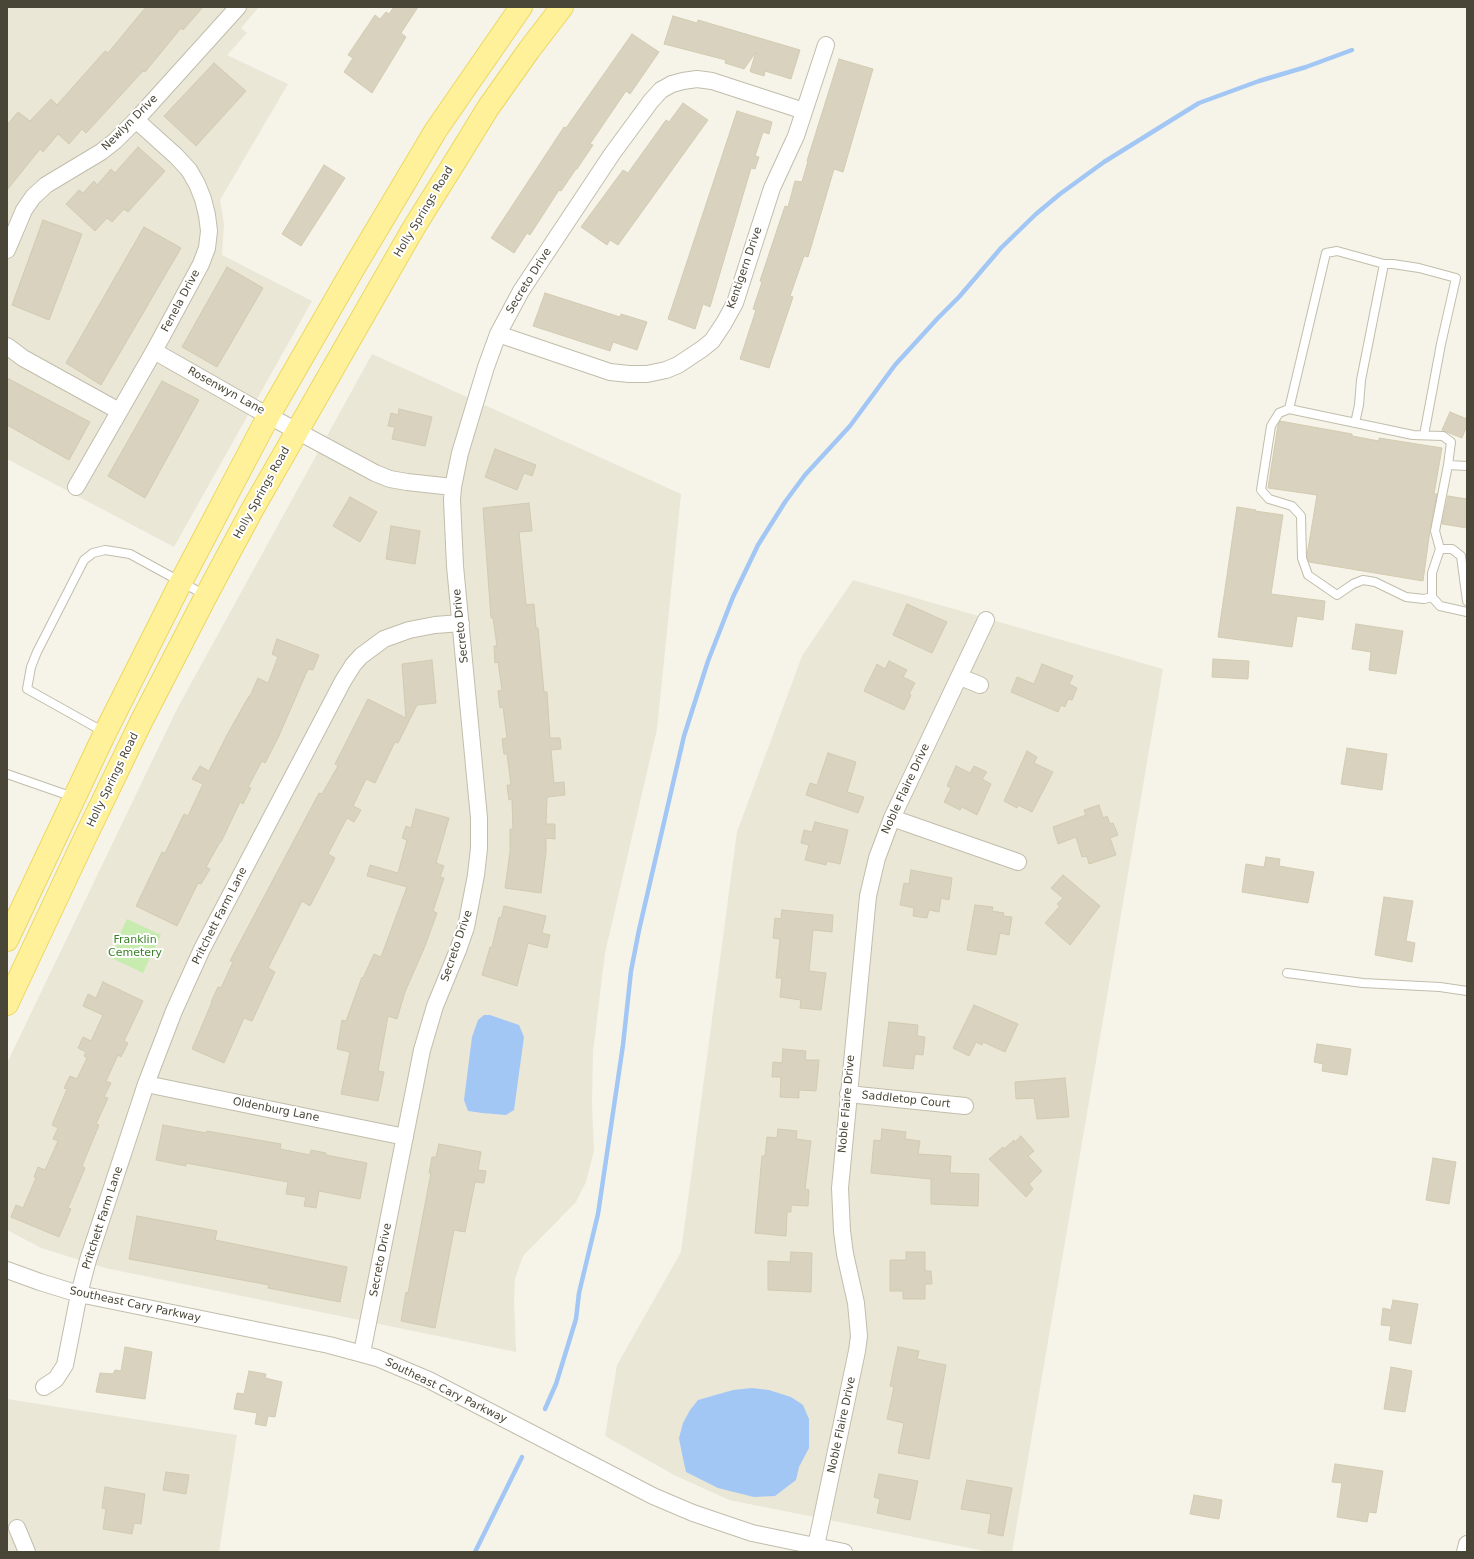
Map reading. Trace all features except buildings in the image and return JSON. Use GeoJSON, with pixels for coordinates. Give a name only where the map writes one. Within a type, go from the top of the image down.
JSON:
{"type":"FeatureCollection","features":[{"type":"Feature","properties":{"kind":"main road"},"geometry":{"type":"LineString","coordinates":[[7,940],[105,733],[181,582],[269,416],[436,130],[521,7]]}},
{"type":"Feature","properties":{"kind":"main road","name":"Holly Springs Road"},"geometry":{"type":"LineString","coordinates":[[7,1004],[94,819],[206,596],[297,431],[413,229],[488,108],[528,50],[562,7]]}},
{"type":"Feature","properties":{"kind":"street","name":"Newlyn Drive"},"geometry":{"type":"LineString","coordinates":[[7,250],[24,210],[33,197],[46,185],[101,152],[115,141],[136,120],[238,7]]}},
{"type":"Feature","properties":{"kind":"street","name":"Kentigern Drive"},"geometry":{"type":"LineString","coordinates":[[498,334],[610,372],[647,374],[666,370],[692,357],[712,340],[724,323],[735,303],[772,188],[796,136],[826,45]]}},
{"type":"Feature","properties":{"kind":"street","name":"Secreto Drive"},"geometry":{"type":"LineString","coordinates":[[362,1353],[428,1028],[466,926],[476,875],[479,848],[479,818],[452,532],[453,486],[469,420],[498,334],[520,291],[612,154],[651,101],[661,90],[672,84],[683,81],[697,79],[712,81],[804,111]]}},
{"type":"Feature","properties":{"kind":"street","name":"Fenela Drive"},"geometry":{"type":"LineString","coordinates":[[76,487],[154,351],[201,264],[207,248],[208,231],[204,199],[189,170],[176,156],[136,120]]}},
{"type":"Feature","properties":{"kind":"street"},"geometry":{"type":"LineString","coordinates":[[7,346],[23,358],[119,411]]}},
{"type":"Feature","properties":{"kind":"street","name":"Rosenwyn Lane"},"geometry":{"type":"LineString","coordinates":[[154,351],[269,416],[375,473],[390,479],[407,482],[453,486]]}},
{"type":"Feature","properties":{"kind":"street","name":"Noble Flaire Drive"},"geometry":{"type":"LineString","coordinates":[[816,1546],[858,1351],[859,1336],[856,1303],[845,1254],[840,1209],[841,1167],[868,896],[877,858],[892,818],[986,620]]}},
{"type":"Feature","properties":{"kind":"street","name":"Pritchett Farm Lane"},"geometry":{"type":"LineString","coordinates":[[44,1387],[56,1379],[66,1365],[79,1294],[88,1260],[146,1084],[174,1011],[202,949],[338,692],[353,665],[373,646],[384,639],[409,630],[435,625],[460,623]]}},
{"type":"Feature","properties":{"kind":"street"},"geometry":{"type":"LineString","coordinates":[[960,677],[980,685]]}},
{"type":"Feature","properties":{"kind":"street"},"geometry":{"type":"LineString","coordinates":[[892,818],[1018,862]]}},
{"type":"Feature","properties":{"kind":"street","name":"Oldenburg Lane"},"geometry":{"type":"LineString","coordinates":[[146,1084],[405,1137]]}},
{"type":"Feature","properties":{"kind":"street","name":"Saddletop Court"},"geometry":{"type":"LineString","coordinates":[[848,1094],[965,1106]]}},
{"type":"Feature","properties":{"kind":"street","name":"Southeast Cary Parkway"},"geometry":{"type":"LineString","coordinates":[[7,1270],[79,1294],[362,1353],[391,1363],[429,1380],[669,1503],[718,1523],[752,1533],[844,1552]]}},
{"type":"Feature","properties":{"kind":"street"},"geometry":{"type":"LineString","coordinates":[[17,1528],[27,1552]]}},
{"type":"Feature","properties":{"kind":"street"},"geometry":{"type":"LineString","coordinates":[[1465,1552],[1467,1544]]}},
{"type":"Feature","properties":{"kind":"lane"},"geometry":{"type":"LineString","coordinates":[[1289,409],[1326,253],[1336,251],[1384,264],[1419,268],[1456,278],[1441,344],[1424,435]]}},
{"type":"Feature","properties":{"kind":"lane"},"geometry":{"type":"LineString","coordinates":[[1355,423],[1359,406],[1361,380],[1384,264]]}},
{"type":"Feature","properties":{"kind":"lane"},"geometry":{"type":"LineString","coordinates":[[1432,597],[1424,599],[1406,597],[1375,582],[1363,580],[1352,584],[1337,595],[1308,575],[1302,558],[1301,516],[1292,506],[1268,499],[1261,490],[1271,426],[1279,413],[1289,409],[1413,434],[1443,436],[1451,442],[1435,531],[1440,549],[1432,573],[1432,597],[1440,606],[1467,612]]}},
{"type":"Feature","properties":{"kind":"lane"},"geometry":{"type":"LineString","coordinates":[[1448,465],[1467,466]]}},
{"type":"Feature","properties":{"kind":"lane"},"geometry":{"type":"LineString","coordinates":[[1440,549],[1452,549],[1461,556],[1467,601]]}},
{"type":"Feature","properties":{"kind":"lane"},"geometry":{"type":"LineString","coordinates":[[105,733],[27,690],[31,667],[37,652],[84,560],[93,553],[105,550],[130,554],[206,596]]}},
{"type":"Feature","properties":{"kind":"lane"},"geometry":{"type":"LineString","coordinates":[[7,774],[74,798]]}},
{"type":"Feature","properties":{"kind":"lane"},"geometry":{"type":"LineString","coordinates":[[1287,973],[1363,984],[1440,987],[1467,991]]}},
{"type":"Feature","properties":{"kind":"shaded area"},"geometry":{"type":"Polygon","coordinates":[[[7,7],[259,7],[241,28],[247,33],[227,55],[288,84],[220,200],[224,224],[222,255],[312,301],[174,547],[7,459],[7,7]]]}},
{"type":"Feature","properties":{"kind":"shaded area"},"geometry":{"type":"Polygon","coordinates":[[[372,354],[681,494],[657,729],[605,953],[593,1052],[592,1105],[594,1151],[586,1182],[576,1202],[523,1256],[515,1279],[514,1302],[516,1352],[105,1268],[41,1248],[7,1230],[7,1063],[178,707],[372,354]]]}},
{"type":"Feature","properties":{"kind":"shaded area"},"geometry":{"type":"Polygon","coordinates":[[[853,580],[1163,669],[1012,1552],[989,1552],[729,1500],[674,1475],[605,1436],[617,1365],[681,1252],[737,832],[802,656],[853,580]]]}},
{"type":"Feature","properties":{"kind":"shaded area"},"geometry":{"type":"Polygon","coordinates":[[[7,1399],[237,1435],[219,1552],[7,1552],[7,1399]]]}},
{"type":"Feature","properties":{"kind":"green space","name":"Franklin Cemetery"},"geometry":{"type":"Polygon","coordinates":[[[127,919],[161,935],[143,973],[109,957],[127,919]]]}},
{"type":"Feature","properties":{"kind":"water"},"geometry":{"type":"Polygon","coordinates":[[[484,1015],[490,1015],[519,1025],[524,1037],[514,1110],[506,1115],[468,1111],[464,1100],[472,1037],[478,1020],[484,1015]]]}},
{"type":"Feature","properties":{"kind":"water"},"geometry":{"type":"Polygon","coordinates":[[[752,1388],[769,1390],[791,1397],[803,1405],[809,1419],[809,1448],[799,1467],[796,1480],[775,1496],[754,1497],[718,1488],[686,1472],[682,1454],[679,1438],[683,1423],[690,1410],[698,1400],[733,1390],[752,1388]]]}},
{"type":"Feature","properties":{"kind":"waterway"},"geometry":{"type":"LineString","coordinates":[[545,1409],[556,1384],[576,1319],[579,1293],[598,1214],[623,1045],[631,971],[639,930],[684,736],[708,661],[733,597],[758,545],[785,502],[805,475],[850,426],[895,365],[959,297],[1001,248],[1036,214],[1060,194],[1104,162],[1199,103],[1352,50]]}},
{"type":"Feature","properties":{"kind":"waterway"},"geometry":{"type":"LineString","coordinates":[[475,1552],[522,1457]]}}]}
